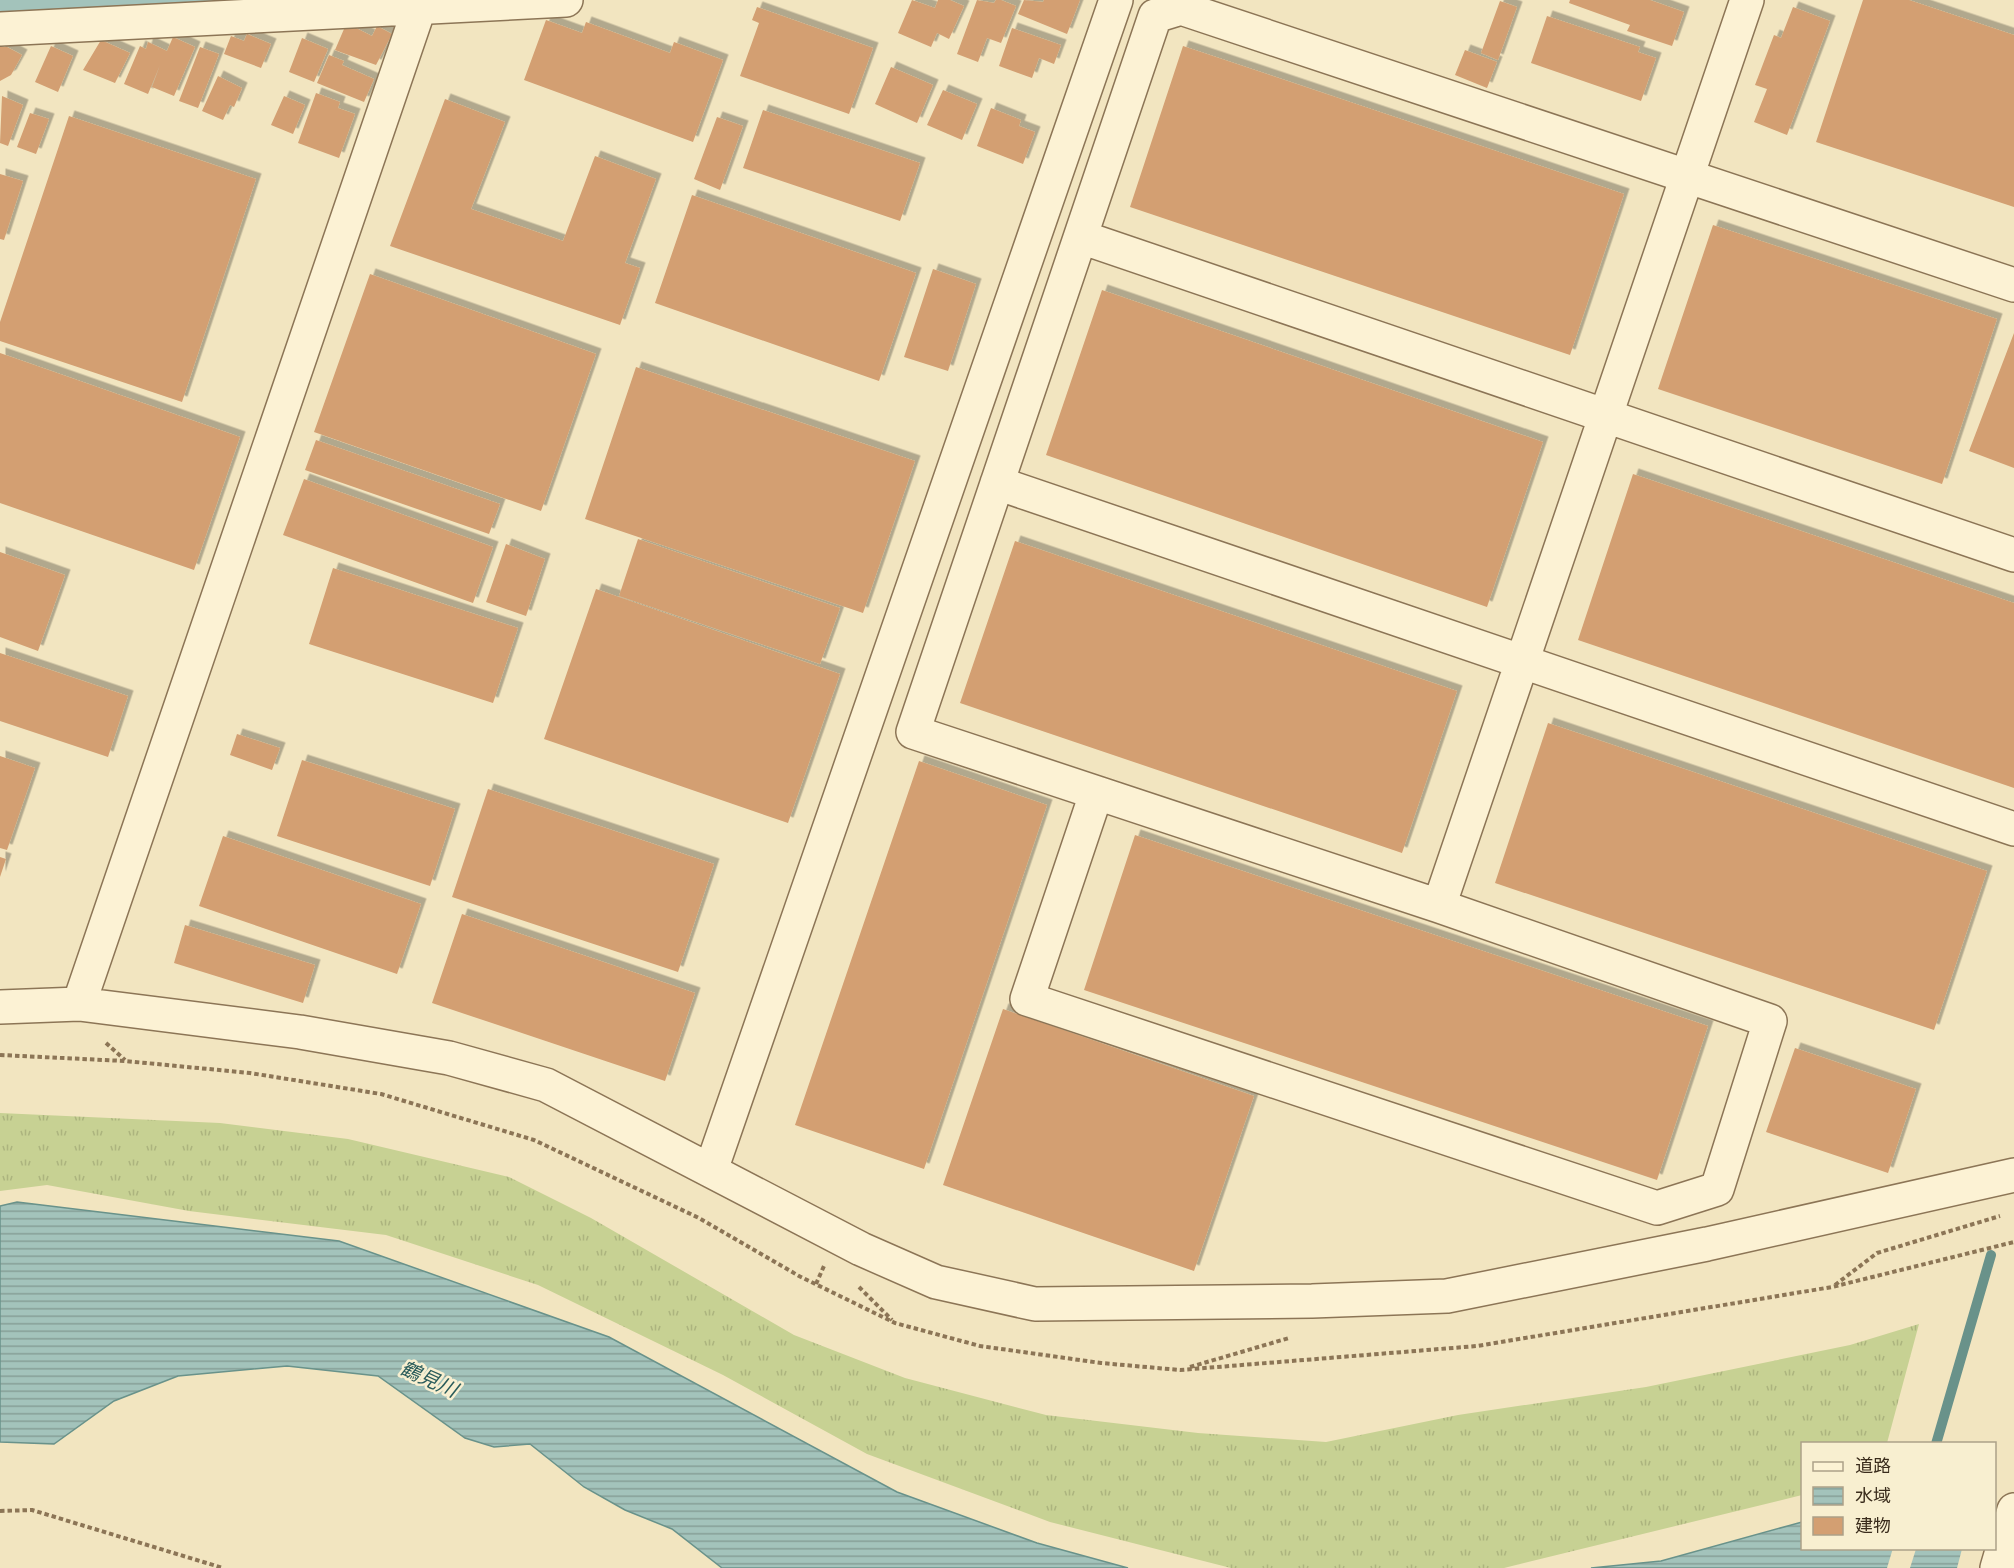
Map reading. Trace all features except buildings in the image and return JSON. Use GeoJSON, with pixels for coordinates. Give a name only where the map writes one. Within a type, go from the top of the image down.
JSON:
{"type":"FeatureCollection","features":[{"type":"Feature","properties":{"kind":"street"},"geometry":{"type":"LineString","coordinates":[[0,29],[421,3],[566,0]]}},
{"type":"Feature","properties":{"kind":"street"},"geometry":{"type":"LineString","coordinates":[[711,1170],[1116,0]]}},
{"type":"Feature","properties":{"kind":"street"},"geometry":{"type":"LineString","coordinates":[[1439,906],[1747,0]]}},
{"type":"Feature","properties":{"kind":"street"},"geometry":{"type":"LineString","coordinates":[[79,1004],[421,3]]}},
{"type":"Feature","properties":{"kind":"street"},"geometry":{"type":"LineString","coordinates":[[1096,794],[1027,999],[1657,1208],[1717,1189],[1770,1021],[1439,906],[913,732],[1155,16],[1181,8],[2014,285]]}},
{"type":"Feature","properties":{"kind":"street"},"geometry":{"type":"LineString","coordinates":[[1081,237],[2014,555]]}},
{"type":"Feature","properties":{"kind":"street"},"geometry":{"type":"LineString","coordinates":[[997,483],[2014,829]]}},
{"type":"Feature","properties":{"kind":"street"},"geometry":{"type":"LineString","coordinates":[[0,1006],[79,1004],[300,1032],[449,1058],[495,1070],[546,1085],[861,1249],[936,1282],[1035,1304],[1312,1301],[1447,1296],[1707,1244],[2014,1175]]}},
{"type":"Feature","properties":{"kind":"street"},"geometry":{"type":"LineString","coordinates":[[1997,1568],[2014,1510]]}},
{"type":"Feature","properties":{"kind":"path"},"geometry":{"type":"LineString","coordinates":[[2003,1215],[1877,1253],[1832,1287],[2014,1242]]}},
{"type":"Feature","properties":{"kind":"path"},"geometry":{"type":"LineString","coordinates":[[1180,1370],[1294,1336]]}},
{"type":"Feature","properties":{"kind":"path"},"geometry":{"type":"LineString","coordinates":[[0,1511],[32,1510],[224,1568]]}},
{"type":"Feature","properties":{"kind":"green space"},"geometry":{"type":"Polygon","coordinates":[[[0,1113],[220,1123],[348,1139],[509,1177],[591,1218],[794,1335],[905,1378],[1046,1415],[1198,1433],[1326,1442],[1458,1415],[1646,1387],[1850,1345],[1919,1324],[1887,1442],[1801,1442],[1801,1495],[1504,1568],[1231,1568],[1050,1522],[867,1454],[723,1375],[538,1285],[386,1235],[189,1211],[47,1185],[0,1191],[0,1113]]]}},
{"type":"Feature","properties":{"kind":"water","name":"鶴見川"},"geometry":{"type":"Polygon","coordinates":[[[17,1202],[339,1241],[609,1337],[897,1492],[1037,1543],[1128,1568],[722,1568],[672,1529],[625,1510],[584,1487],[530,1444],[494,1447],[465,1438],[378,1376],[287,1366],[178,1376],[114,1401],[54,1444],[0,1442],[0,1206],[17,1202]]]}},
{"type":"Feature","properties":{"kind":"water"},"geometry":{"type":"Polygon","coordinates":[[[1801,1522],[1801,1550],[1996,1550],[2014,1568],[1591,1568],[1661,1561],[1801,1522]]]}},
{"type":"Feature","properties":{"kind":"pier"},"geometry":{"type":"Polygon","coordinates":[[[2014,1465],[2014,1568],[1957,1568],[1962,1550],[1996,1550],[1996,1469],[2014,1465]]]}},
{"type":"Feature","properties":{"kind":"pier"},"geometry":{"type":"Polygon","coordinates":[[[1892,1550],[1916,1550],[1910,1568],[1887,1568],[1892,1550]]]}},
{"type":"Feature","properties":{"kind":"waterway"},"geometry":{"type":"LineString","coordinates":[[0,11],[214,0]]}},
{"type":"Feature","properties":{"kind":"waterway"},"geometry":{"type":"LineString","coordinates":[[1937,1442],[1991,1255]]}}]}
